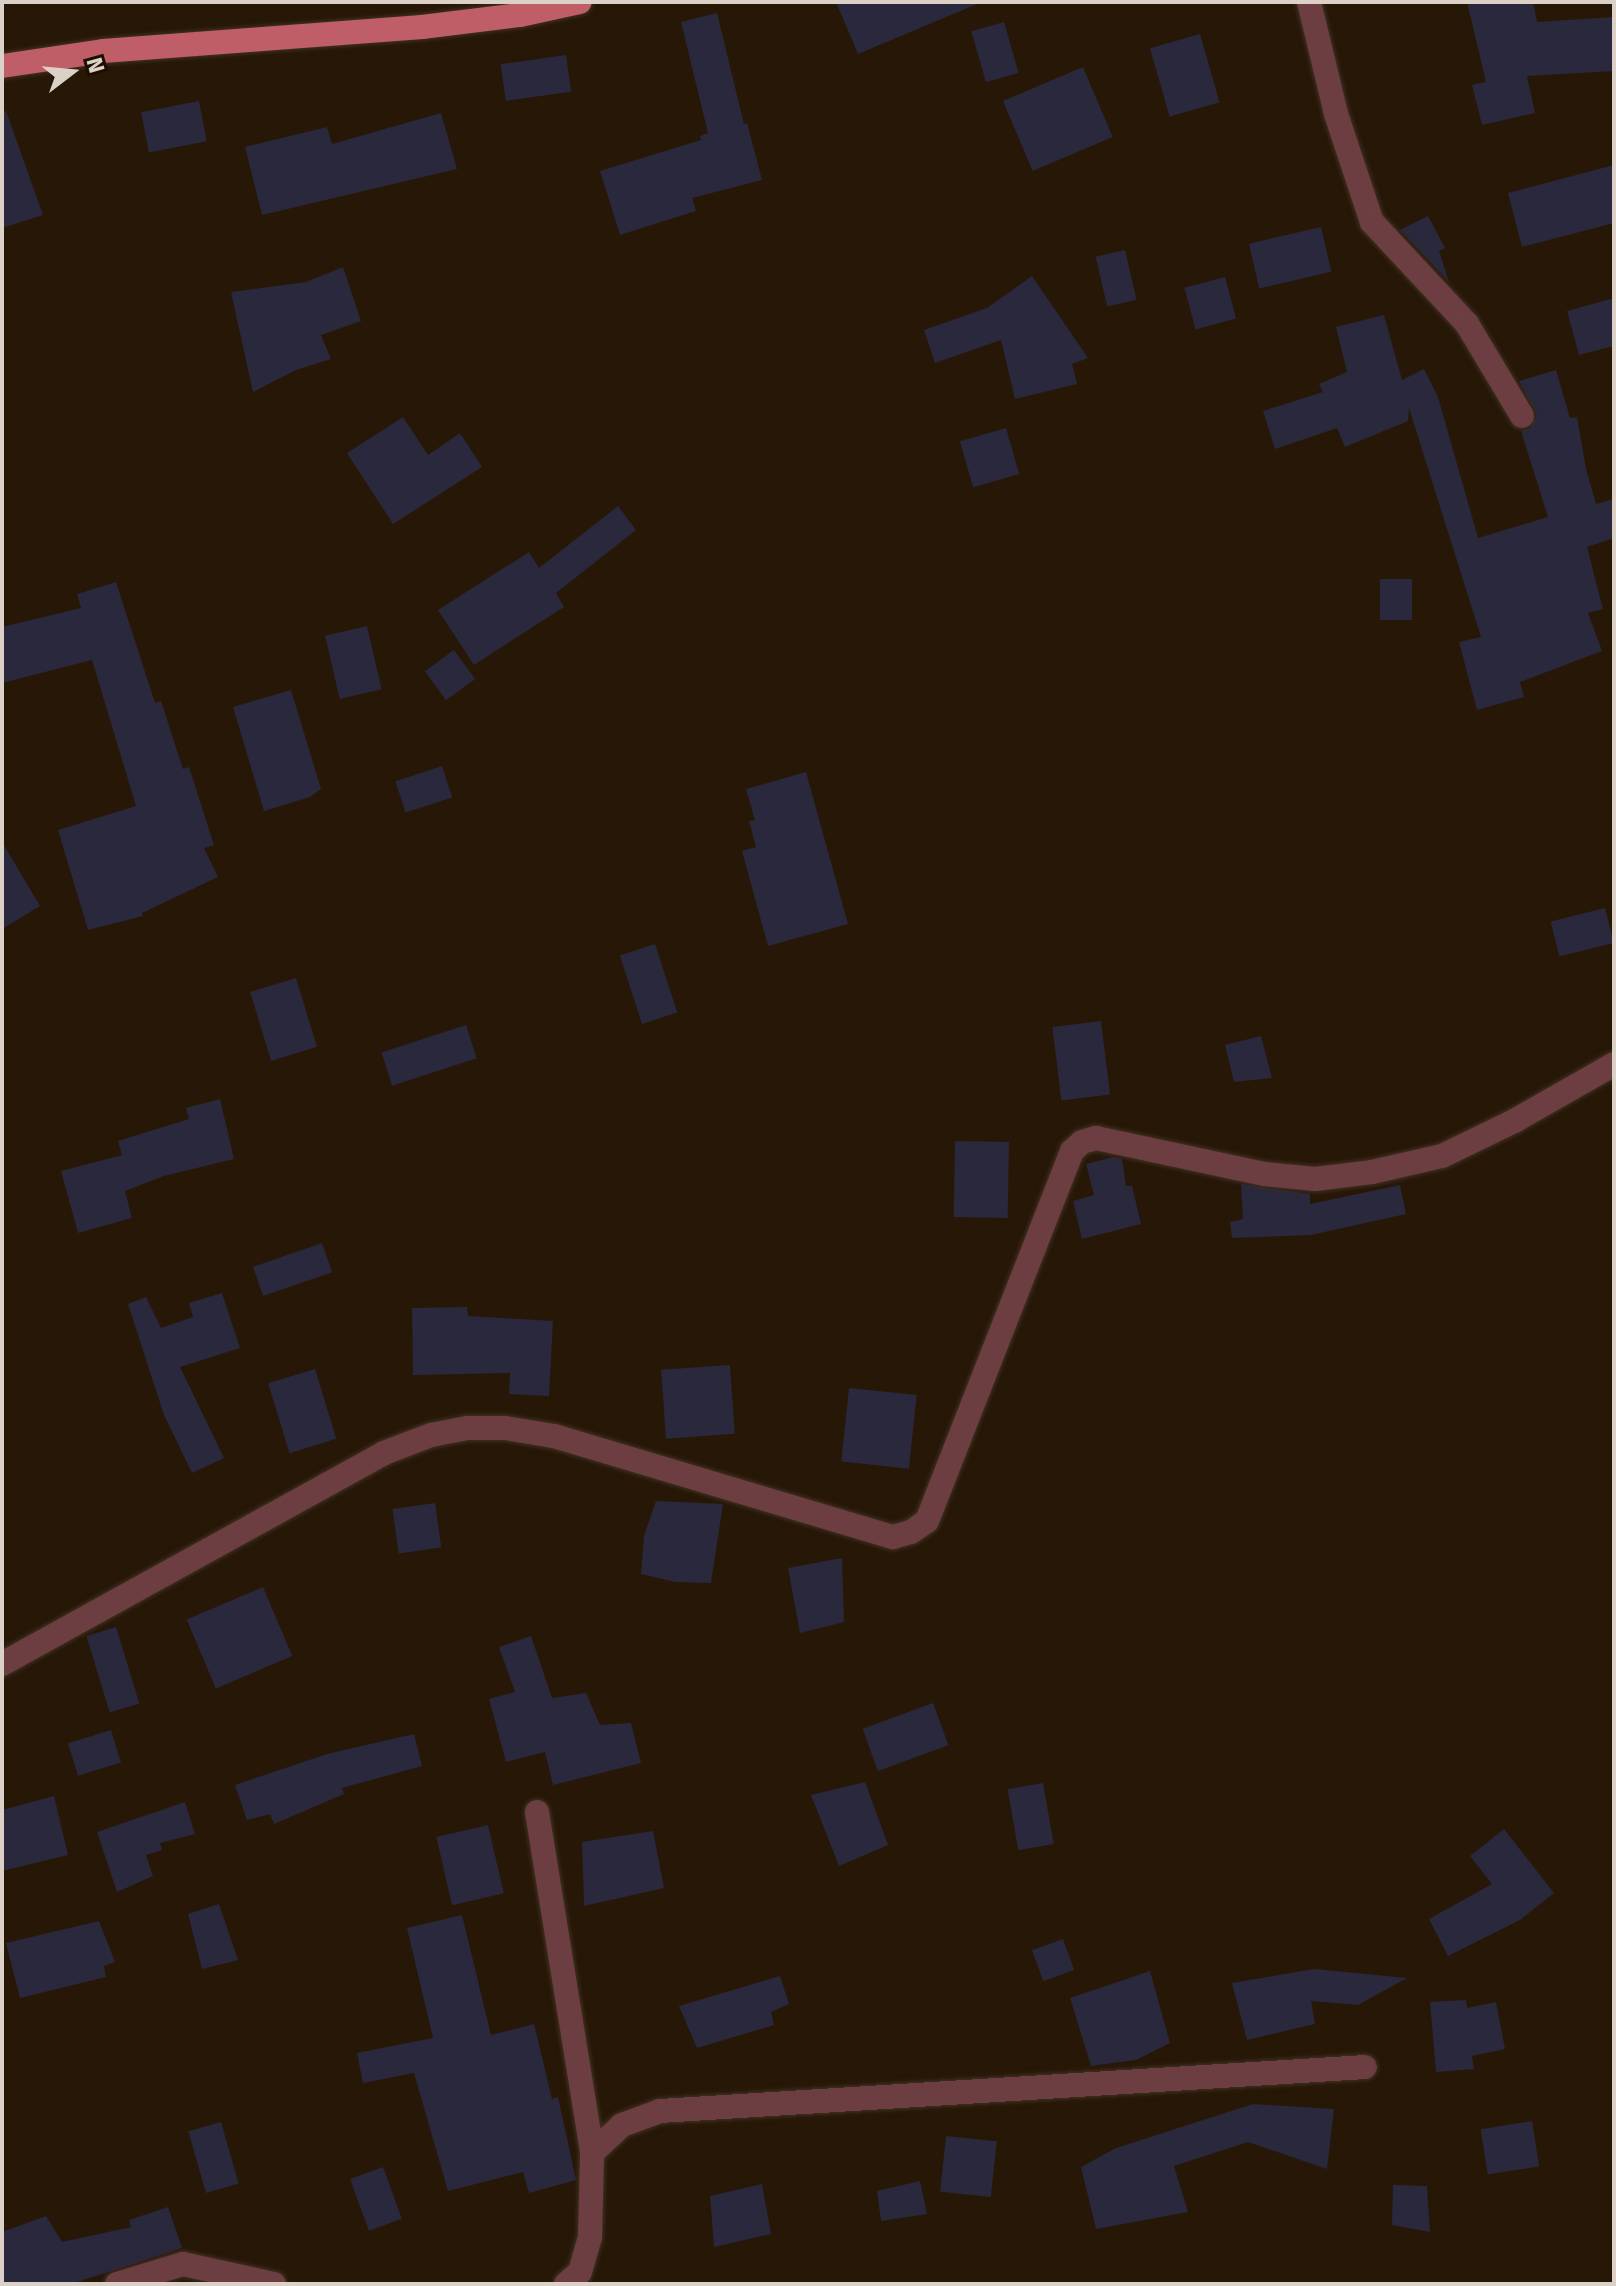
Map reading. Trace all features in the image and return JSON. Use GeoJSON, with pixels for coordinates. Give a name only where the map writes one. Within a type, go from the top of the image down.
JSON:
{"type":"FeatureCollection","features":[{"type":"Feature","properties":{"kind":"main road"},"geometry":{"type":"LineString","coordinates":[[2,66],[103,51],[422,27],[520,15],[580,2]]}},
{"type":"Feature","properties":{"kind":"street"},"geometry":{"type":"LineString","coordinates":[[1309,2],[1336,114],[1372,222],[1467,324],[1522,416]]}},
{"type":"Feature","properties":{"kind":"street"},"geometry":{"type":"LineString","coordinates":[[2,1664],[384,1453],[431,1435],[467,1428],[505,1428],[554,1436],[893,1537],[911,1532],[927,1521],[1072,1151],[1082,1142],[1096,1138],[1264,1174],[1315,1179],[1372,1172],[1442,1156],[1516,1120],[1614,1064]]}},
{"type":"Feature","properties":{"kind":"street"},"geometry":{"type":"LineString","coordinates":[[537,1812],[592,2153],[590,2237],[580,2272],[566,2284]]}},
{"type":"Feature","properties":{"kind":"street"},"geometry":{"type":"LineString","coordinates":[[592,2153],[622,2125],[660,2111],[1365,2067]]}},
{"type":"Feature","properties":{"kind":"street"},"geometry":{"type":"LineString","coordinates":[[117,2284],[183,2264],[274,2284]]}},
{"type":"Feature","properties":{"kind":"building"},"geometry":{"type":"Polygon","coordinates":[[[836,2],[982,2],[858,54],[836,2]]]}},
{"type":"Feature","properties":{"kind":"building"},"geometry":{"type":"Polygon","coordinates":[[[1467,2],[1533,2],[1537,22],[1614,17],[1614,71],[1527,76],[1535,113],[1482,125],[1472,85],[1486,82],[1467,2]]]}},
{"type":"Feature","properties":{"kind":"building"},"geometry":{"type":"Polygon","coordinates":[[[717,13],[744,124],[747,123],[762,180],[692,198],[696,211],[620,235],[600,171],[701,140],[700,136],[708,133],[681,22],[717,13]]]}},
{"type":"Feature","properties":{"kind":"building"},"geometry":{"type":"Polygon","coordinates":[[[1004,22],[1019,73],[986,82],[971,31],[1004,22]]]}},
{"type":"Feature","properties":{"kind":"building"},"geometry":{"type":"Polygon","coordinates":[[[1200,34],[1220,102],[1170,117],[1150,48],[1200,34]]]}},
{"type":"Feature","properties":{"kind":"building"},"geometry":{"type":"Polygon","coordinates":[[[566,55],[571,92],[506,101],[501,64],[566,55]]]}},
{"type":"Feature","properties":{"kind":"building"},"geometry":{"type":"Polygon","coordinates":[[[1083,67],[1113,137],[1033,171],[1003,101],[1083,67]]]}},
{"type":"Feature","properties":{"kind":"building"},"geometry":{"type":"Polygon","coordinates":[[[199,101],[207,141],[149,153],[141,112],[199,101]]]}},
{"type":"Feature","properties":{"kind":"building"},"geometry":{"type":"Polygon","coordinates":[[[6,111],[43,215],[2,228],[2,112],[6,111]]]}},
{"type":"Feature","properties":{"kind":"building"},"geometry":{"type":"Polygon","coordinates":[[[441,113],[457,169],[262,215],[245,147],[327,127],[332,144],[441,113]]]}},
{"type":"Feature","properties":{"kind":"building"},"geometry":{"type":"Polygon","coordinates":[[[1614,165],[1614,223],[1522,247],[1508,193],[1614,165]]]}},
{"type":"Feature","properties":{"kind":"building"},"geometry":{"type":"Polygon","coordinates":[[[1428,216],[1445,248],[1439,251],[1449,282],[1400,230],[1428,216]]]}},
{"type":"Feature","properties":{"kind":"building"},"geometry":{"type":"Polygon","coordinates":[[[1321,227],[1331,272],[1259,288],[1249,244],[1321,227]]]}},
{"type":"Feature","properties":{"kind":"building"},"geometry":{"type":"Polygon","coordinates":[[[1125,250],[1136,300],[1107,306],[1096,257],[1125,250]]]}},
{"type":"Feature","properties":{"kind":"building"},"geometry":{"type":"Polygon","coordinates":[[[343,267],[361,321],[321,335],[331,359],[296,370],[253,392],[231,292],[306,282],[343,267]]]}},
{"type":"Feature","properties":{"kind":"building"},"geometry":{"type":"Polygon","coordinates":[[[1032,276],[1088,358],[1072,364],[1077,384],[1015,399],[1001,340],[935,363],[924,330],[987,308],[1032,276]]]}},
{"type":"Feature","properties":{"kind":"building"},"geometry":{"type":"Polygon","coordinates":[[[1225,277],[1236,319],[1196,329],[1184,288],[1225,277]]]}},
{"type":"Feature","properties":{"kind":"building"},"geometry":{"type":"Polygon","coordinates":[[[1614,298],[1614,346],[1579,355],[1567,311],[1614,298]]]}},
{"type":"Feature","properties":{"kind":"building"},"geometry":{"type":"Polygon","coordinates":[[[1384,315],[1402,380],[1424,369],[1438,397],[1478,538],[1548,517],[1521,431],[1530,428],[1537,415],[1519,381],[1556,370],[1570,418],[1577,417],[1596,504],[1614,499],[1614,538],[1587,547],[1603,609],[1588,613],[1602,651],[1520,682],[1524,697],[1477,710],[1459,642],[1481,637],[1409,408],[1408,421],[1345,447],[1337,428],[1275,449],[1263,411],[1323,392],[1319,384],[1347,372],[1336,327],[1384,315]]]}},
{"type":"Feature","properties":{"kind":"building"},"geometry":{"type":"Polygon","coordinates":[[[403,417],[428,455],[460,433],[482,467],[393,524],[347,453],[403,417]]]}},
{"type":"Feature","properties":{"kind":"building"},"geometry":{"type":"Polygon","coordinates":[[[1006,428],[1019,474],[973,487],[960,441],[1006,428]]]}},
{"type":"Feature","properties":{"kind":"building"},"geometry":{"type":"Polygon","coordinates":[[[618,506],[636,530],[556,593],[564,607],[474,665],[438,610],[529,552],[539,568],[618,506]]]}},
{"type":"Feature","properties":{"kind":"building"},"geometry":{"type":"Polygon","coordinates":[[[1380,579],[1412,579],[1412,620],[1380,620],[1380,579]]]}},
{"type":"Feature","properties":{"kind":"building"},"geometry":{"type":"Polygon","coordinates":[[[116,582],[155,703],[161,701],[183,769],[189,767],[214,845],[204,848],[218,877],[142,913],[143,916],[88,930],[58,830],[136,806],[92,660],[2,683],[2,627],[81,608],[77,594],[116,582]]]}},
{"type":"Feature","properties":{"kind":"building"},"geometry":{"type":"Polygon","coordinates":[[[367,626],[382,689],[340,699],[325,636],[367,626]]]}},
{"type":"Feature","properties":{"kind":"building"},"geometry":{"type":"Polygon","coordinates":[[[454,650],[475,679],[446,700],[425,671],[454,650]]]}},
{"type":"Feature","properties":{"kind":"building"},"geometry":{"type":"Polygon","coordinates":[[[291,690],[321,789],[310,797],[264,811],[233,707],[291,690]]]}},
{"type":"Feature","properties":{"kind":"building"},"geometry":{"type":"Polygon","coordinates":[[[442,766],[452,797],[406,813],[395,781],[442,766]]]}},
{"type":"Feature","properties":{"kind":"building"},"geometry":{"type":"Polygon","coordinates":[[[806,772],[848,924],[768,946],[742,851],[756,847],[749,821],[755,820],[746,789],[806,772]]]}},
{"type":"Feature","properties":{"kind":"building"},"geometry":{"type":"Polygon","coordinates":[[[2,842],[40,906],[2,929],[2,842]]]}},
{"type":"Feature","properties":{"kind":"building"},"geometry":{"type":"Polygon","coordinates":[[[1605,908],[1614,943],[1559,956],[1551,922],[1605,908]]]}},
{"type":"Feature","properties":{"kind":"building"},"geometry":{"type":"Polygon","coordinates":[[[655,944],[677,1012],[642,1024],[620,955],[655,944]]]}},
{"type":"Feature","properties":{"kind":"building"},"geometry":{"type":"Polygon","coordinates":[[[296,978],[317,1047],[271,1061],[250,992],[296,978]]]}},
{"type":"Feature","properties":{"kind":"building"},"geometry":{"type":"Polygon","coordinates":[[[1101,1021],[1110,1094],[1061,1100],[1052,1027],[1101,1021]]]}},
{"type":"Feature","properties":{"kind":"building"},"geometry":{"type":"Polygon","coordinates":[[[466,1025],[477,1058],[392,1086],[381,1053],[466,1025]]]}},
{"type":"Feature","properties":{"kind":"building"},"geometry":{"type":"Polygon","coordinates":[[[1261,1036],[1272,1078],[1234,1082],[1225,1045],[1261,1036]]]}},
{"type":"Feature","properties":{"kind":"building"},"geometry":{"type":"Polygon","coordinates":[[[220,1099],[234,1159],[164,1176],[125,1191],[132,1218],[78,1233],[61,1171],[122,1155],[118,1141],[189,1119],[186,1108],[220,1099]]]}},
{"type":"Feature","properties":{"kind":"building"},"geometry":{"type":"Polygon","coordinates":[[[955,1141],[1009,1142],[1008,1218],[954,1217],[955,1141]]]}},
{"type":"Feature","properties":{"kind":"building"},"geometry":{"type":"Polygon","coordinates":[[[1113,1157],[1122,1159],[1126,1186],[1132,1186],[1141,1224],[1082,1239],[1073,1201],[1094,1195],[1086,1164],[1113,1157]]]}},
{"type":"Feature","properties":{"kind":"building"},"geometry":{"type":"Polygon","coordinates":[[[1241,1184],[1310,1194],[1310,1204],[1400,1185],[1406,1214],[1311,1235],[1232,1238],[1230,1222],[1243,1219],[1241,1184]]]}},
{"type":"Feature","properties":{"kind":"building"},"geometry":{"type":"Polygon","coordinates":[[[322,1243],[332,1272],[263,1296],[253,1267],[322,1243]]]}},
{"type":"Feature","properties":{"kind":"building"},"geometry":{"type":"Polygon","coordinates":[[[222,1293],[240,1348],[180,1367],[224,1458],[192,1473],[164,1415],[128,1304],[146,1297],[161,1328],[193,1317],[189,1303],[222,1293]]]}},
{"type":"Feature","properties":{"kind":"building"},"geometry":{"type":"Polygon","coordinates":[[[467,1307],[468,1316],[553,1321],[549,1396],[509,1394],[510,1373],[413,1375],[412,1308],[467,1307]]]}},
{"type":"Feature","properties":{"kind":"building"},"geometry":{"type":"Polygon","coordinates":[[[730,1365],[735,1434],[666,1439],[661,1370],[730,1365]]]}},
{"type":"Feature","properties":{"kind":"building"},"geometry":{"type":"Polygon","coordinates":[[[315,1369],[336,1439],[289,1453],[268,1383],[315,1369]]]}},
{"type":"Feature","properties":{"kind":"building"},"geometry":{"type":"Polygon","coordinates":[[[849,1388],[917,1395],[909,1469],[841,1462],[849,1388]]]}},
{"type":"Feature","properties":{"kind":"building"},"geometry":{"type":"Polygon","coordinates":[[[656,1501],[723,1504],[711,1583],[675,1582],[641,1574],[644,1536],[656,1501]]]}},
{"type":"Feature","properties":{"kind":"building"},"geometry":{"type":"Polygon","coordinates":[[[435,1503],[441,1548],[399,1554],[392,1509],[435,1503]]]}},
{"type":"Feature","properties":{"kind":"building"},"geometry":{"type":"Polygon","coordinates":[[[842,1558],[844,1622],[800,1633],[788,1568],[842,1558]]]}},
{"type":"Feature","properties":{"kind":"building"},"geometry":{"type":"Polygon","coordinates":[[[263,1587],[292,1656],[216,1688],[187,1619],[263,1587]]]}},
{"type":"Feature","properties":{"kind":"building"},"geometry":{"type":"Polygon","coordinates":[[[116,1627],[139,1704],[110,1713],[86,1636],[116,1627]]]}},
{"type":"Feature","properties":{"kind":"building"},"geometry":{"type":"Polygon","coordinates":[[[531,1636],[552,1698],[586,1693],[600,1725],[631,1723],[641,1763],[553,1785],[545,1752],[506,1762],[489,1699],[515,1692],[499,1647],[531,1636]]]}},
{"type":"Feature","properties":{"kind":"building"},"geometry":{"type":"Polygon","coordinates":[[[933,1703],[948,1745],[878,1771],[863,1729],[933,1703]]]}},
{"type":"Feature","properties":{"kind":"building"},"geometry":{"type":"Polygon","coordinates":[[[111,1730],[121,1763],[78,1776],[68,1743],[111,1730]]]}},
{"type":"Feature","properties":{"kind":"building"},"geometry":{"type":"Polygon","coordinates":[[[414,1734],[422,1766],[342,1788],[344,1794],[274,1824],[270,1814],[247,1820],[235,1785],[327,1754],[414,1734]]]}},
{"type":"Feature","properties":{"kind":"building"},"geometry":{"type":"Polygon","coordinates":[[[865,1782],[888,1845],[839,1866],[811,1795],[865,1782]]]}},
{"type":"Feature","properties":{"kind":"building"},"geometry":{"type":"Polygon","coordinates":[[[1043,1783],[1054,1844],[1018,1850],[1008,1789],[1043,1783]]]}},
{"type":"Feature","properties":{"kind":"building"},"geometry":{"type":"Polygon","coordinates":[[[54,1796],[68,1855],[2,1871],[2,1810],[54,1796]]]}},
{"type":"Feature","properties":{"kind":"building"},"geometry":{"type":"Polygon","coordinates":[[[185,1802],[195,1834],[160,1843],[162,1850],[146,1855],[153,1876],[117,1892],[97,1832],[185,1802]]]}},
{"type":"Feature","properties":{"kind":"building"},"geometry":{"type":"Polygon","coordinates":[[[488,1825],[504,1893],[452,1905],[436,1837],[488,1825]]]}},
{"type":"Feature","properties":{"kind":"building"},"geometry":{"type":"Polygon","coordinates":[[[1504,1829],[1554,1893],[1520,1920],[1448,1956],[1429,1919],[1492,1884],[1470,1856],[1504,1829]]]}},
{"type":"Feature","properties":{"kind":"building"},"geometry":{"type":"Polygon","coordinates":[[[653,1831],[664,1888],[584,1906],[582,1842],[653,1831]]]}},
{"type":"Feature","properties":{"kind":"building"},"geometry":{"type":"Polygon","coordinates":[[[219,1904],[238,1960],[202,1969],[188,1914],[219,1904]]]}},
{"type":"Feature","properties":{"kind":"building"},"geometry":{"type":"Polygon","coordinates":[[[462,1915],[491,2035],[534,2024],[552,2099],[558,2097],[576,2180],[529,2193],[523,2172],[448,2191],[414,2073],[363,2083],[357,2053],[433,2038],[407,1928],[462,1915]]]}},
{"type":"Feature","properties":{"kind":"building"},"geometry":{"type":"Polygon","coordinates":[[[99,1921],[115,1962],[104,1966],[106,1977],[20,1998],[6,1943],[99,1921]]]}},
{"type":"Feature","properties":{"kind":"building"},"geometry":{"type":"Polygon","coordinates":[[[1063,1939],[1074,1970],[1043,1981],[1032,1950],[1063,1939]]]}},
{"type":"Feature","properties":{"kind":"building"},"geometry":{"type":"Polygon","coordinates":[[[1314,1969],[1407,1978],[1358,2005],[1311,2001],[1315,2024],[1247,2040],[1232,1983],[1314,1969]]]}},
{"type":"Feature","properties":{"kind":"building"},"geometry":{"type":"Polygon","coordinates":[[[1150,1971],[1170,2043],[1136,2060],[1091,2066],[1070,1998],[1150,1971]]]}},
{"type":"Feature","properties":{"kind":"building"},"geometry":{"type":"Polygon","coordinates":[[[780,1976],[789,2004],[771,2012],[774,2025],[697,2048],[679,2006],[780,1976]]]}},
{"type":"Feature","properties":{"kind":"building"},"geometry":{"type":"Polygon","coordinates":[[[1466,2000],[1467,2008],[1496,2002],[1505,2049],[1472,2056],[1474,2069],[1436,2072],[1430,2002],[1466,2000]]]}},
{"type":"Feature","properties":{"kind":"building"},"geometry":{"type":"Polygon","coordinates":[[[1253,2104],[1334,2109],[1327,2169],[1248,2142],[1174,2166],[1188,2212],[1096,2229],[1081,2167],[1116,2148],[1253,2104]]]}},
{"type":"Feature","properties":{"kind":"building"},"geometry":{"type":"Polygon","coordinates":[[[1532,2121],[1539,2166],[1488,2175],[1481,2129],[1532,2121]]]}},
{"type":"Feature","properties":{"kind":"building"},"geometry":{"type":"Polygon","coordinates":[[[221,2122],[239,2184],[206,2193],[188,2131],[221,2122]]]}},
{"type":"Feature","properties":{"kind":"building"},"geometry":{"type":"Polygon","coordinates":[[[946,2136],[997,2141],[991,2197],[940,2192],[946,2136]]]}},
{"type":"Feature","properties":{"kind":"building"},"geometry":{"type":"Polygon","coordinates":[[[383,2167],[402,2219],[369,2231],[350,2179],[383,2167]]]}},
{"type":"Feature","properties":{"kind":"building"},"geometry":{"type":"Polygon","coordinates":[[[920,2181],[927,2214],[881,2221],[877,2191],[920,2181]]]}},
{"type":"Feature","properties":{"kind":"building"},"geometry":{"type":"Polygon","coordinates":[[[762,2184],[771,2234],[714,2247],[710,2196],[762,2184]]]}},
{"type":"Feature","properties":{"kind":"building"},"geometry":{"type":"Polygon","coordinates":[[[1393,2185],[1427,2186],[1430,2232],[1392,2225],[1393,2185]]]}},
{"type":"Feature","properties":{"kind":"building"},"geometry":{"type":"Polygon","coordinates":[[[168,2207],[182,2248],[71,2284],[2,2284],[2,2232],[46,2216],[62,2242],[131,2227],[129,2220],[168,2207]]]}}]}
